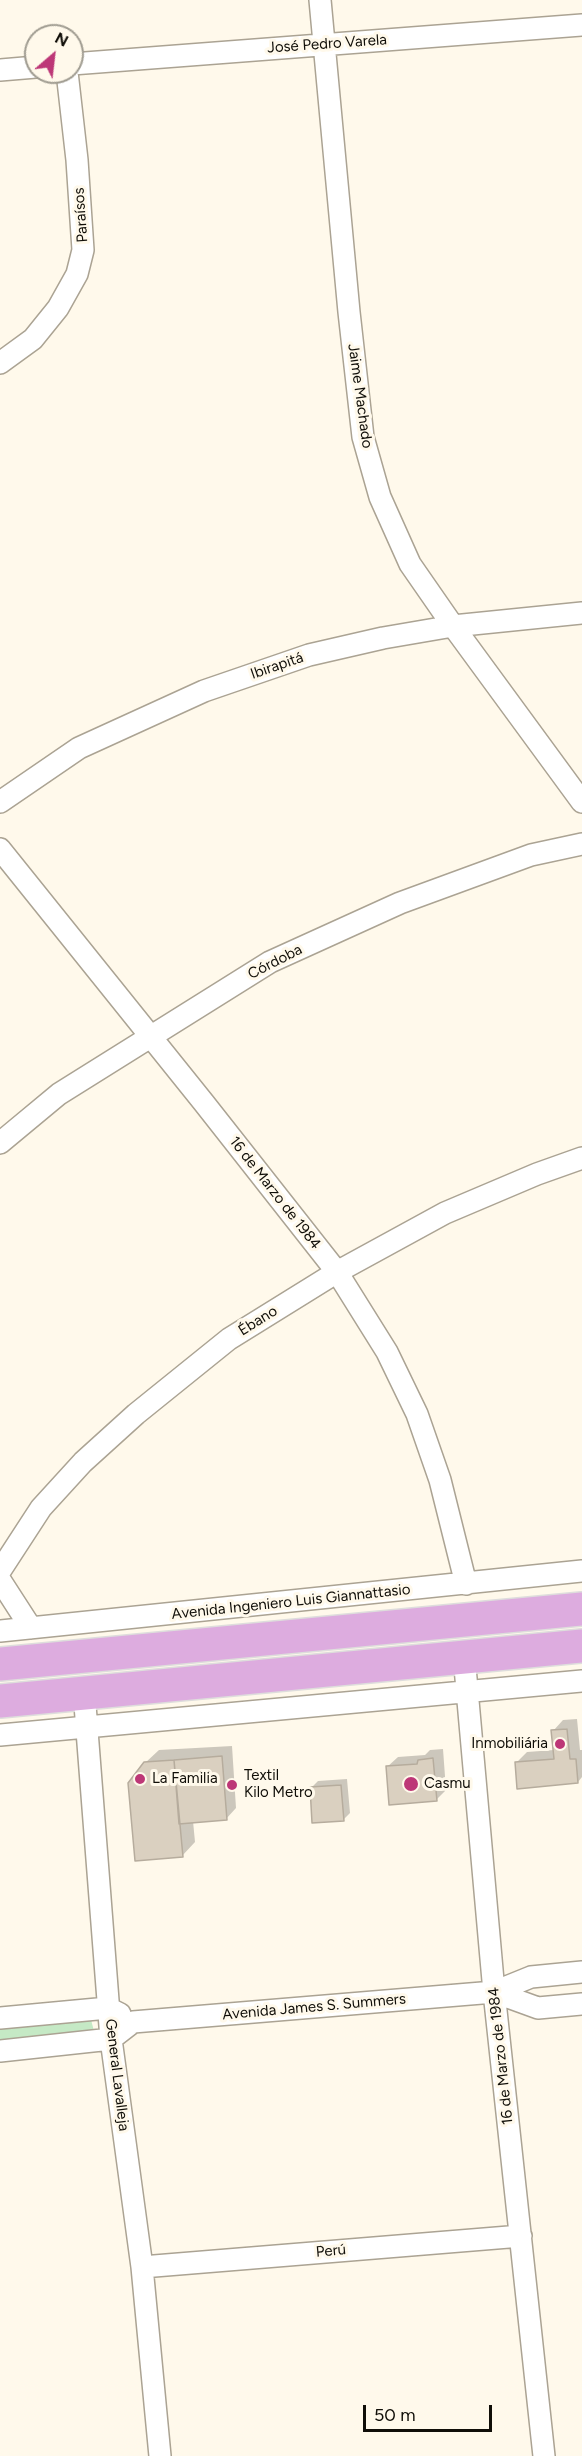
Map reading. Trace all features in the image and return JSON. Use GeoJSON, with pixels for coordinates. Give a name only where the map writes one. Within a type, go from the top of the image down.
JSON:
{"type":"FeatureCollection","features":[{"type":"Feature","properties":{"kind":"main road"},"geometry":{"type":"LineString","coordinates":[[0,1664],[582,1609]]}},
{"type":"Feature","properties":{"kind":"main road"},"geometry":{"type":"LineString","coordinates":[[0,1701],[582,1646]]}},
{"type":"Feature","properties":{"kind":"street","name":"Jaime Machado"},"geometry":{"type":"LineString","coordinates":[[320,0],[363,437],[380,497],[410,564],[582,802]]}},
{"type":"Feature","properties":{"kind":"street","name":"José Pedro Varela"},"geometry":{"type":"LineString","coordinates":[[84,63],[582,25]]}},
{"type":"Feature","properties":{"kind":"street"},"geometry":{"type":"LineString","coordinates":[[0,70],[24,68]]}},
{"type":"Feature","properties":{"kind":"street","name":"Paraísos"},"geometry":{"type":"LineString","coordinates":[[0,363],[33,339],[58,308],[77,274],[83,250],[77,160],[68,84]]}},
{"type":"Feature","properties":{"kind":"street","name":"Ibirapitá"},"geometry":{"type":"LineString","coordinates":[[0,802],[79,747],[204,691],[309,655],[382,638],[453,626],[582,613]]}},
{"type":"Feature","properties":{"kind":"street","name":"Córdoba"},"geometry":{"type":"LineString","coordinates":[[0,1143],[59,1094],[270,962],[400,903],[531,855],[582,844]]}},
{"type":"Feature","properties":{"kind":"street","name":"16 de Marzo de 1984"},"geometry":{"type":"LineString","coordinates":[[0,849],[337,1272],[387,1352],[417,1414],[440,1480],[466,1584]]}},
{"type":"Feature","properties":{"kind":"street","name":"Ébano"},"geometry":{"type":"LineString","coordinates":[[0,1571],[41,1509],[83,1462],[136,1414],[229,1339],[337,1272],[445,1214],[537,1174],[582,1158]]}},
{"type":"Feature","properties":{"kind":"street","name":"Avenida Ingeniero Luis Giannattasio"},"geometry":{"type":"LineString","coordinates":[[0,1631],[582,1571]]}},
{"type":"Feature","properties":{"kind":"street"},"geometry":{"type":"LineString","coordinates":[[0,1580],[31,1629]]}},
{"type":"Feature","properties":{"kind":"street","name":"16 de Marzo de 1984"},"geometry":{"type":"LineString","coordinates":[[464,1656],[494,1992],[544,2456]]}},
{"type":"Feature","properties":{"kind":"street"},"geometry":{"type":"LineString","coordinates":[[0,1735],[582,1682]]}},
{"type":"Feature","properties":{"kind":"street","name":"General Lavalleja"},"geometry":{"type":"LineString","coordinates":[[84,1692],[111,2039],[142,2267],[160,2456]]}},
{"type":"Feature","properties":{"kind":"street","name":"Avenida James S. Summers"},"geometry":{"type":"LineString","coordinates":[[133,2022],[494,1992],[531,1977],[582,1972]]}},
{"type":"Feature","properties":{"kind":"street","name":"Avenida James S. Summers"},"geometry":{"type":"LineString","coordinates":[[494,1992],[538,2008],[582,2004]]}},
{"type":"Feature","properties":{"kind":"street"},"geometry":{"type":"LineString","coordinates":[[0,2018],[108,2008],[133,2022],[111,2039],[0,2051]]}},
{"type":"Feature","properties":{"kind":"street","name":"Perú"},"geometry":{"type":"LineString","coordinates":[[142,2267],[521,2236]]}},
{"type":"Feature","properties":{"kind":"green space"},"geometry":{"type":"Polygon","coordinates":[[[90,2016],[94,2031],[0,2042],[0,2025],[90,2016]]]}},
{"type":"Feature","properties":{"kind":"building","name":"Inmobiliária"},"geometry":{"type":"Polygon","coordinates":[[[567,1729],[570,1759],[576,1759],[578,1783],[517,1789],[515,1762],[554,1759],[551,1730],[567,1729]]]}},
{"type":"Feature","properties":{"kind":"building"},"geometry":{"type":"Polygon","coordinates":[[[222,1756],[227,1820],[179,1824],[174,1760],[222,1756]]]}},
{"type":"Feature","properties":{"kind":"building","name":"Casmu"},"geometry":{"type":"Polygon","coordinates":[[[433,1758],[437,1801],[389,1805],[386,1766],[417,1764],[418,1760],[433,1758]]]}},
{"type":"Feature","properties":{"kind":"building"},"geometry":{"type":"Polygon","coordinates":[[[174,1760],[183,1857],[135,1861],[128,1783],[144,1762],[174,1760]]]}},
{"type":"Feature","properties":{"kind":"building"},"geometry":{"type":"Polygon","coordinates":[[[341,1785],[344,1821],[312,1823],[310,1787],[341,1785]]]}},
{"type":"Feature","properties":{"kind":"place","name":"Inmobiliária"},"geometry":{"type":"Point","coordinates":[560,1744]}},
{"type":"Feature","properties":{"kind":"place","name":"La Familia"},"geometry":{"type":"Point","coordinates":[140,1779]}},
{"type":"Feature","properties":{"kind":"place","name":"Casmu"},"geometry":{"type":"Point","coordinates":[411,1784]}},
{"type":"Feature","properties":{"kind":"place","name":"Textil Kilo Metro"},"geometry":{"type":"Point","coordinates":[232,1785]}}]}
